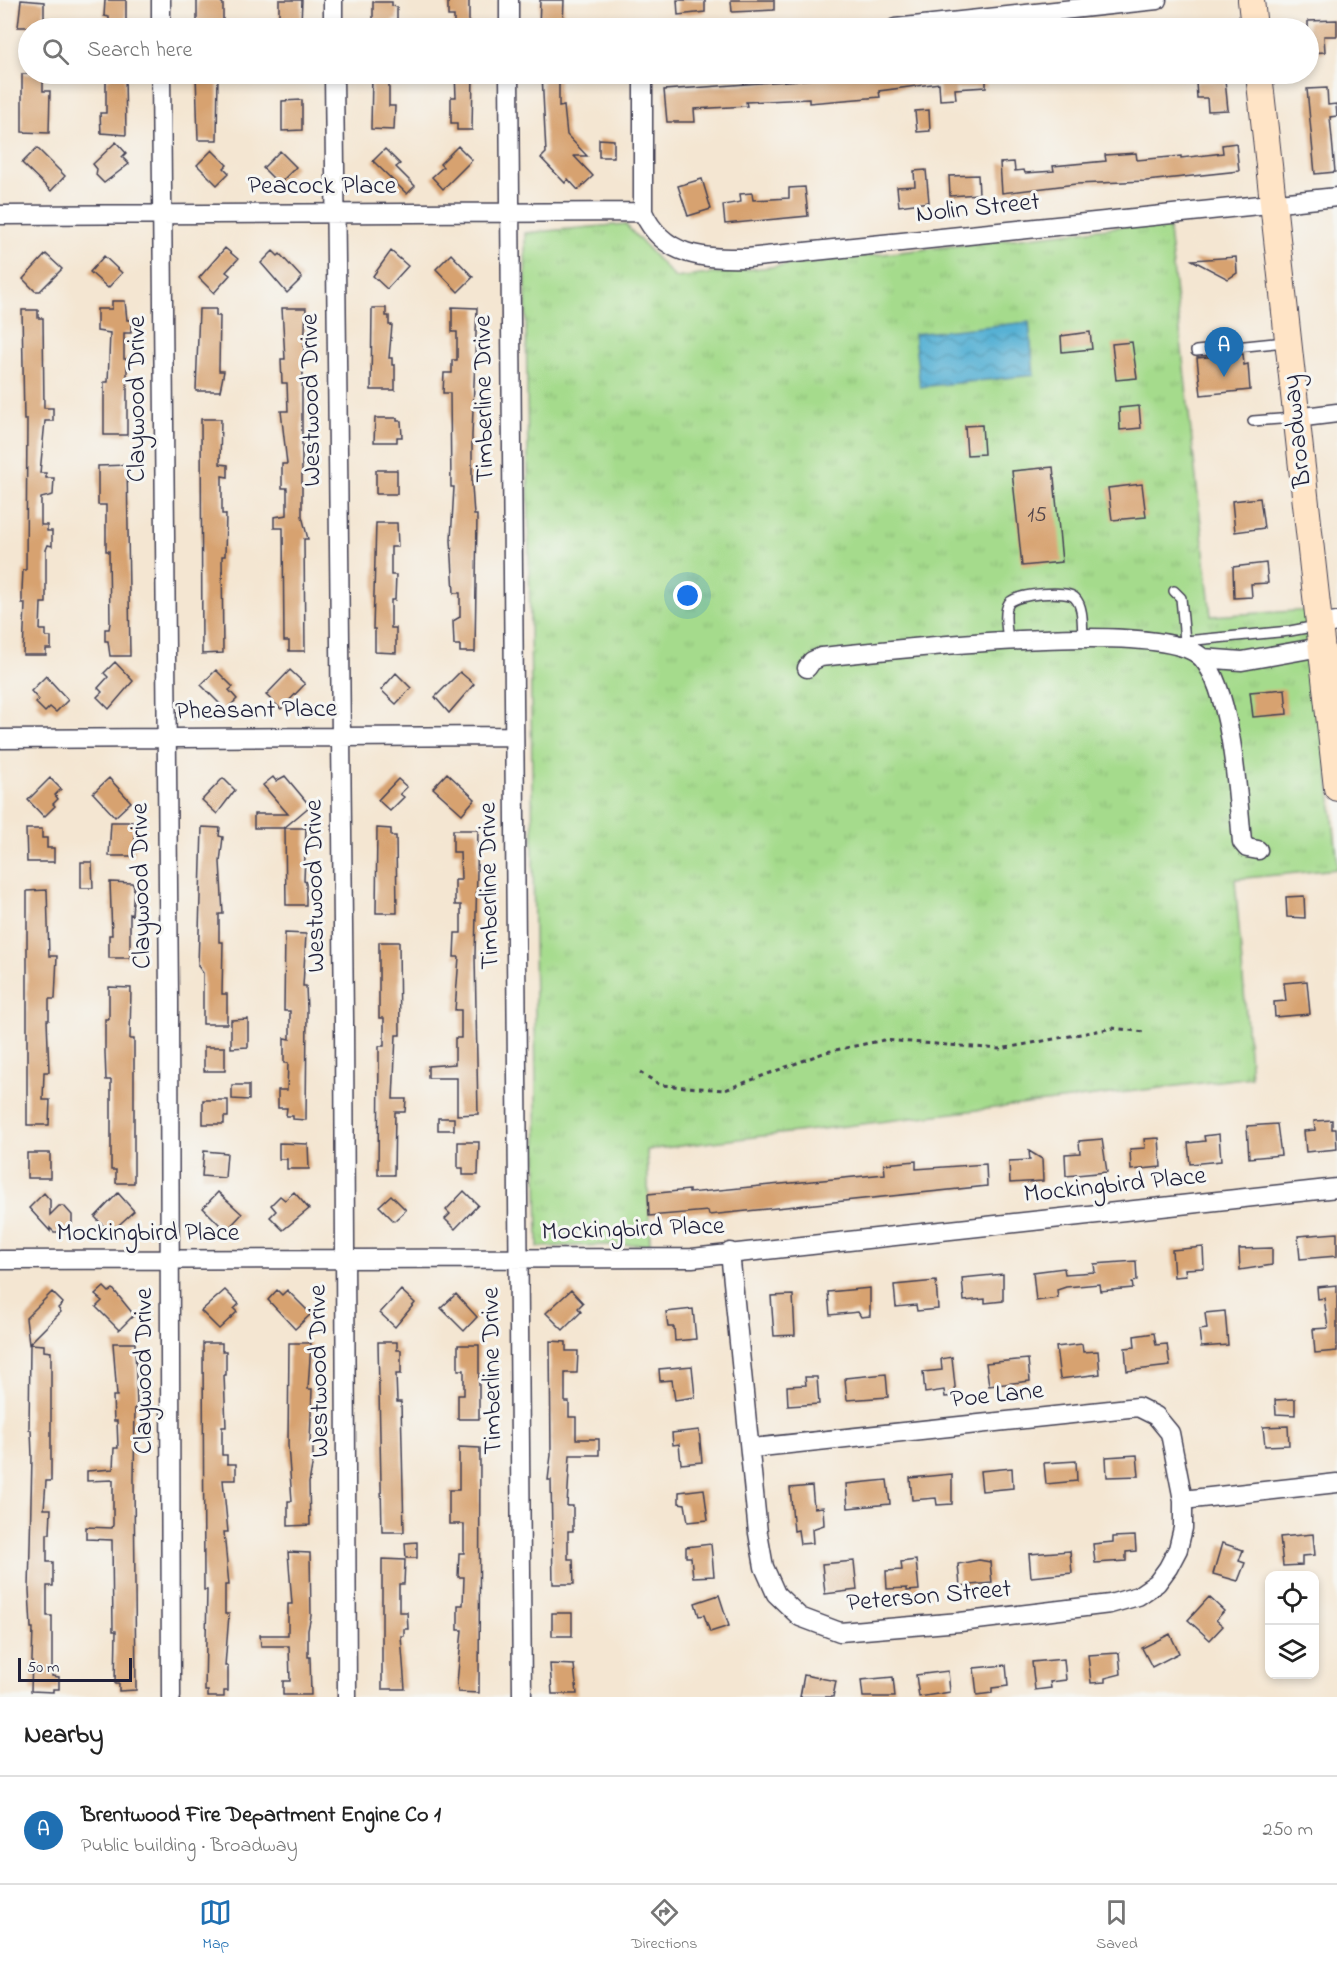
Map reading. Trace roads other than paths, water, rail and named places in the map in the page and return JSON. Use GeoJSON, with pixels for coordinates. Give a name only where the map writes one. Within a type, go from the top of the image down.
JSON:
{"type":"FeatureCollection","features":[{"type":"Feature","properties":{"kind":"street"},"geometry":{"type":"LineString","coordinates":[[161,0],[161,18]]}},
{"type":"Feature","properties":{"kind":"street"},"geometry":{"type":"LineString","coordinates":[[333,0],[333,18]]}},
{"type":"Feature","properties":{"kind":"street"},"geometry":{"type":"LineString","coordinates":[[509,0],[509,18]]}},
{"type":"Feature","properties":{"kind":"street"},"geometry":{"type":"LineString","coordinates":[[989,18],[1157,0]]}},
{"type":"Feature","properties":{"kind":"street"},"geometry":{"type":"LineString","coordinates":[[1251,0],[1253,18]]}},
{"type":"Feature","properties":{"kind":"street","name":"Claywood Drive"},"geometry":{"type":"LineString","coordinates":[[161,84],[171,1697]]}},
{"type":"Feature","properties":{"kind":"street","name":"Westwood Drive"},"geometry":{"type":"LineString","coordinates":[[334,84],[347,1697]]}},
{"type":"Feature","properties":{"kind":"street","name":"Timberline Drive"},"geometry":{"type":"LineString","coordinates":[[509,84],[522,1697]]}},
{"type":"Feature","properties":{"kind":"street"},"geometry":{"type":"LineString","coordinates":[[643,84],[643,212]]}},
{"type":"Feature","properties":{"kind":"street","name":"Broadway"},"geometry":{"type":"LineString","coordinates":[[1260,84],[1296,418],[1326,632],[1337,788]]}},
{"type":"Feature","properties":{"kind":"street","name":"Nolin Street"},"geometry":{"type":"LineString","coordinates":[[643,212],[660,238],[684,254],[710,259],[747,258],[1337,197]]}},
{"type":"Feature","properties":{"kind":"street","name":"Peacock Place"},"geometry":{"type":"LineString","coordinates":[[0,215],[643,212]]}},
{"type":"Feature","properties":{"kind":"street"},"geometry":{"type":"LineString","coordinates":[[1296,418],[1337,413]]}},
{"type":"Feature","properties":{"kind":"street"},"geometry":{"type":"LineString","coordinates":[[807,668],[812,661],[821,657],[1008,640],[1083,639],[1153,643],[1186,649],[1202,658],[1242,661],[1326,632]]}},
{"type":"Feature","properties":{"kind":"street"},"geometry":{"type":"LineString","coordinates":[[1202,658],[1212,676],[1228,729],[1235,762],[1242,842],[1247,848],[1257,850]]}},
{"type":"Feature","properties":{"kind":"street","name":"Pheasant Place"},"geometry":{"type":"LineString","coordinates":[[0,739],[513,736]]}},
{"type":"Feature","properties":{"kind":"street","name":"Mockingbird Place"},"geometry":{"type":"LineString","coordinates":[[0,1260],[692,1258],[730,1252],[1337,1188]]}},
{"type":"Feature","properties":{"kind":"street","name":"Peterson Street"},"geometry":{"type":"LineString","coordinates":[[730,1252],[752,1448],[758,1533],[764,1567],[776,1594],[800,1617],[840,1632],[960,1622],[1110,1604],[1138,1596],[1157,1583],[1178,1549],[1183,1528],[1183,1500]]}},
{"type":"Feature","properties":{"kind":"street","name":"Poe Lane"},"geometry":{"type":"LineString","coordinates":[[752,1448],[1138,1407],[1162,1421],[1170,1433],[1183,1500]]}},
{"type":"Feature","properties":{"kind":"street"},"geometry":{"type":"LineString","coordinates":[[1183,1500],[1337,1483]]}},
{"type":"Feature","properties":{"kind":"lane"},"geometry":{"type":"LineString","coordinates":[[1196,351],[1288,342]]}},
{"type":"Feature","properties":{"kind":"lane"},"geometry":{"type":"LineString","coordinates":[[1253,421],[1296,418]]}},
{"type":"Feature","properties":{"kind":"lane"},"geometry":{"type":"LineString","coordinates":[[1174,591],[1180,598],[1185,641]]}},
{"type":"Feature","properties":{"kind":"lane"},"geometry":{"type":"LineString","coordinates":[[1008,640],[1006,614],[1008,604],[1016,598],[1065,592],[1074,596],[1080,605],[1083,639]]}},
{"type":"Feature","properties":{"kind":"lane"},"geometry":{"type":"LineString","coordinates":[[1153,643],[1290,631],[1326,632]]}},
{"type":"Feature","properties":{"kind":"water"},"geometry":{"type":"Polygon","coordinates":[[[1029,322],[1034,375],[920,387],[914,334],[1029,322]]]}},
{"type":"Feature","properties":{"kind":"place","name":"Brentwood Fire Department Engine Co 1"},"geometry":{"type":"Point","coordinates":[1224,377]}}]}
